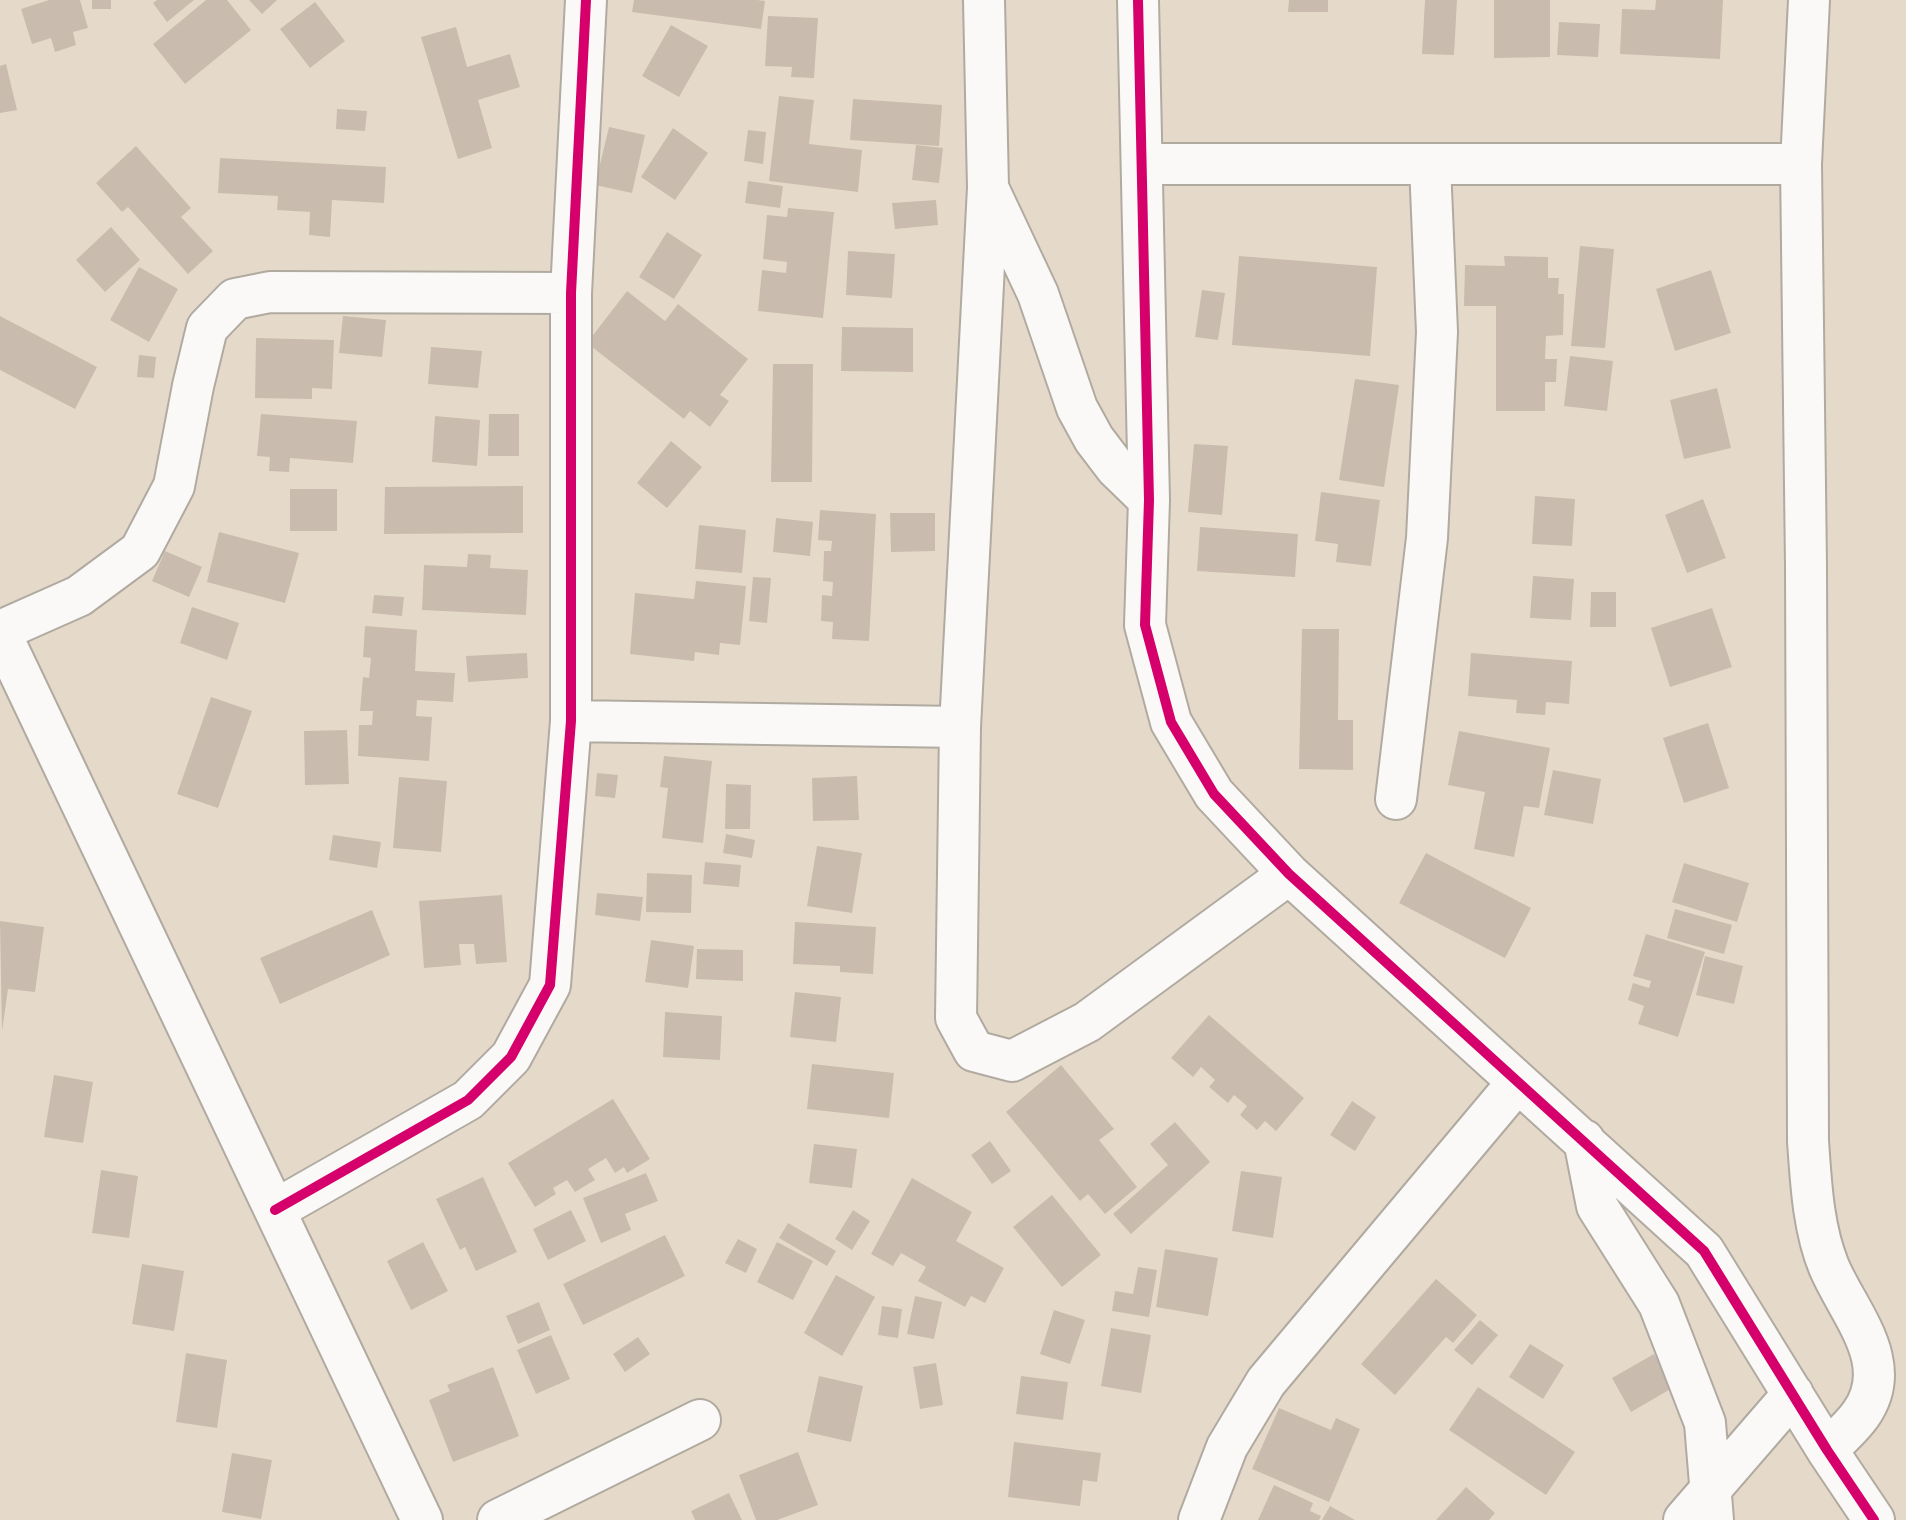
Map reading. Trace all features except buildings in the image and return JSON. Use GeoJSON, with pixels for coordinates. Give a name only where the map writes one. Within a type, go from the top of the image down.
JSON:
{"type":"FeatureCollection","features":[{"type":"Feature","properties":{"kind":"street"},"geometry":{"type":"LineString","coordinates":[[275,1210],[468,1100],[511,1057],[550,985],[571,721],[571,293],[586,0]]}},
{"type":"Feature","properties":{"kind":"street"},"geometry":{"type":"LineString","coordinates":[[984,0],[988,188],[960,727],[956,1018],[974,1051],[1012,1061],[1087,1022],[1289,874]]}},
{"type":"Feature","properties":{"kind":"street"},"geometry":{"type":"LineString","coordinates":[[1138,0],[1149,500],[1145,625],[1171,722],[1214,794],[1289,874],[1704,1251],[1874,1520]]}},
{"type":"Feature","properties":{"kind":"street"},"geometry":{"type":"LineString","coordinates":[[1809,0],[1801,164],[1808,1141],[1813,1204],[1829,1266],[1890,1391],[1861,1413],[1827,1450]]}},
{"type":"Feature","properties":{"kind":"street"},"geometry":{"type":"LineString","coordinates":[[1142,164],[1801,164]]}},
{"type":"Feature","properties":{"kind":"street"},"geometry":{"type":"LineString","coordinates":[[1396,799],[1427,538],[1437,332],[1430,165]]}},
{"type":"Feature","properties":{"kind":"street"},"geometry":{"type":"LineString","coordinates":[[988,188],[1038,294],[1077,408],[1094,439],[1116,468],[1149,500]]}},
{"type":"Feature","properties":{"kind":"street"},"geometry":{"type":"LineString","coordinates":[[422,1520],[0,632],[79,596],[140,551],[174,486],[207,328],[235,299],[270,292],[571,293]]}},
{"type":"Feature","properties":{"kind":"street"},"geometry":{"type":"LineString","coordinates":[[571,721],[960,727]]}},
{"type":"Feature","properties":{"kind":"street"},"geometry":{"type":"LineString","coordinates":[[1199,1520],[1227,1447],[1266,1382],[1517,1083]]}},
{"type":"Feature","properties":{"kind":"street"},"geometry":{"type":"LineString","coordinates":[[1584,1140],[1597,1206],[1659,1304],[1705,1423],[1702,1510]]}},
{"type":"Feature","properties":{"kind":"street"},"geometry":{"type":"LineString","coordinates":[[1702,1510],[1793,1394]]}},
{"type":"Feature","properties":{"kind":"street"},"geometry":{"type":"LineString","coordinates":[[498,1520],[700,1420]]}},
{"type":"Feature","properties":{"kind":"cycle path"},"geometry":{"type":"LineString","coordinates":[[275,1210],[468,1100],[511,1057],[550,985],[571,721],[571,293],[586,0]]}},
{"type":"Feature","properties":{"kind":"cycle path"},"geometry":{"type":"LineString","coordinates":[[1138,0],[1149,500],[1145,625],[1171,722],[1214,794],[1289,874],[1704,1251],[1874,1520]]}}]}
